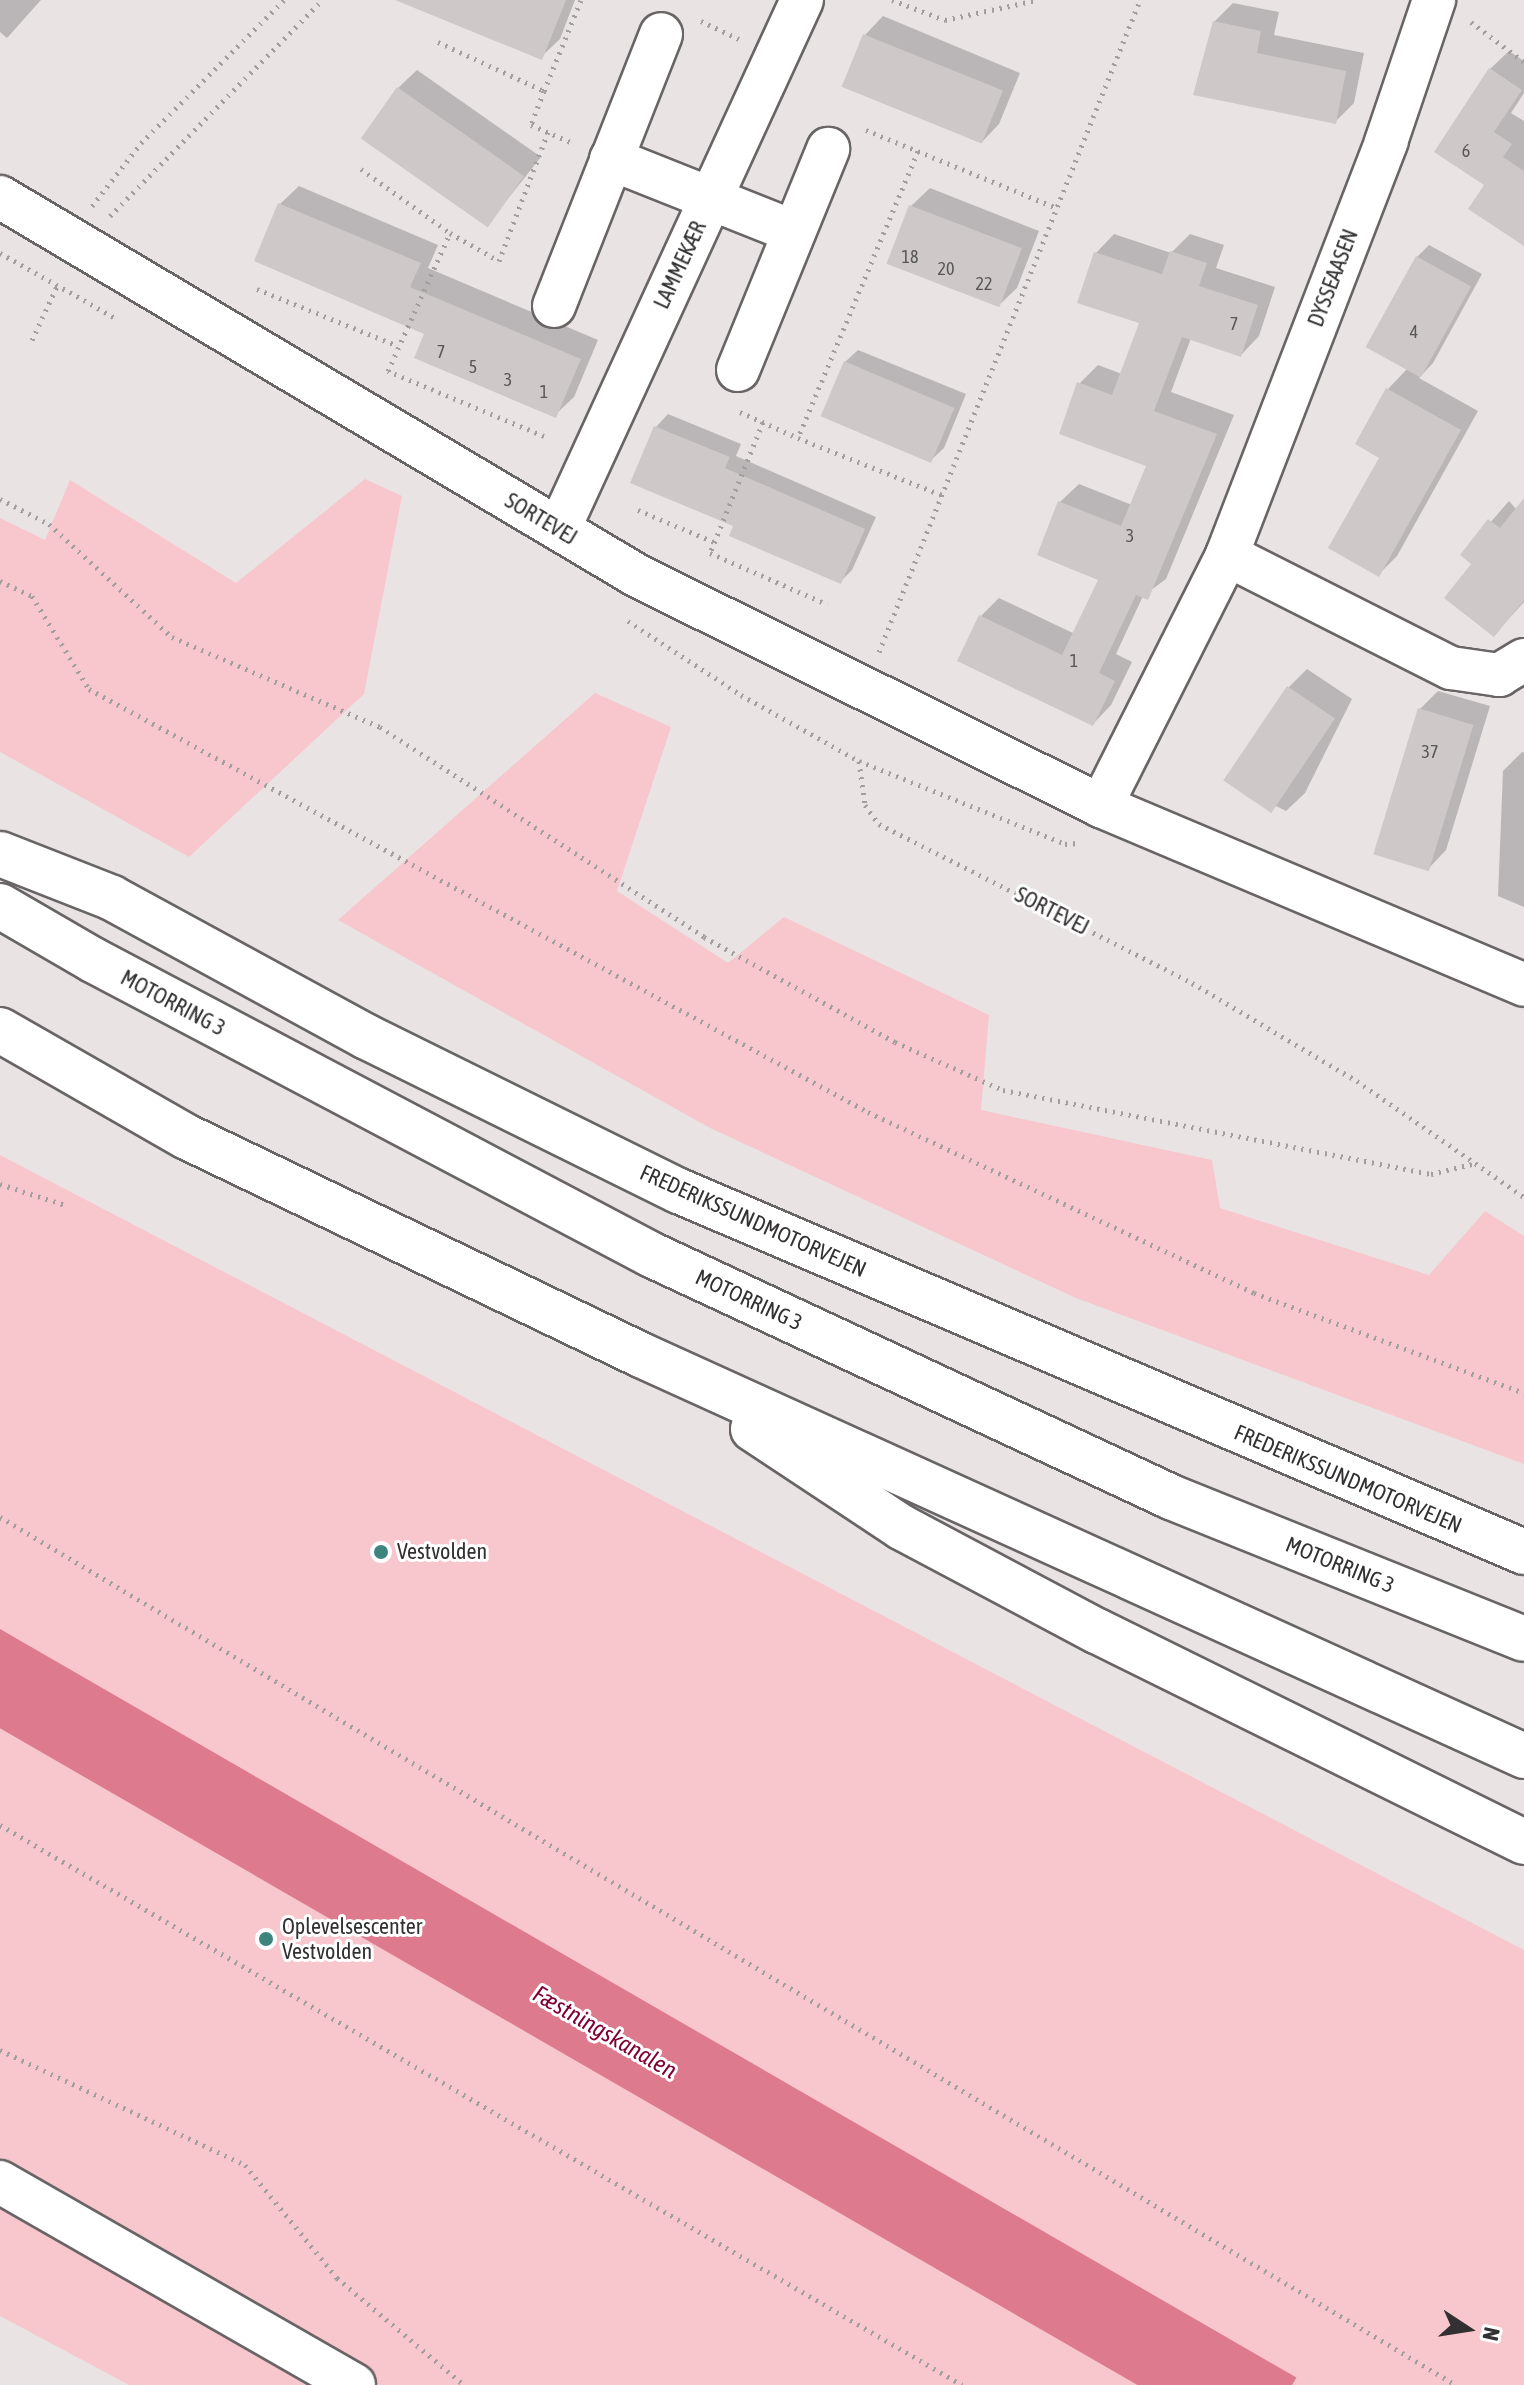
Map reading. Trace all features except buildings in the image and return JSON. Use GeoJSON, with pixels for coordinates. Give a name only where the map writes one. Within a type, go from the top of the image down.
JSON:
{"type":"FeatureCollection","features":[{"type":"Feature","properties":{"kind":"highway","name":"FREDERIKSSUNDMOTORVEJEN"},"geometry":{"type":"LineString","coordinates":[[0,854],[112,898],[367,1037],[679,1191],[1524,1552]]}},
{"type":"Feature","properties":{"kind":"highway","name":"MOTORRING 3"},"geometry":{"type":"LineString","coordinates":[[0,906],[93,960],[652,1255],[1171,1497],[1524,1639]]}},
{"type":"Feature","properties":{"kind":"highway"},"geometry":{"type":"LineString","coordinates":[[0,1030],[187,1137],[641,1355],[1524,1756]]}},
{"type":"Feature","properties":{"kind":"highway"},"geometry":{"type":"LineString","coordinates":[[641,1355],[901,1527],[1097,1631],[1524,1842]]}},
{"type":"Feature","properties":{"kind":"street","name":"LAMMEKÆR"},"geometry":{"type":"LineString","coordinates":[[559,529],[802,0]]}},
{"type":"Feature","properties":{"kind":"street","name":"DYSSEAASEN"},"geometry":{"type":"LineString","coordinates":[[1101,806],[1227,555],[1386,142],[1449,9]]}},
{"type":"Feature","properties":{"kind":"street"},"geometry":{"type":"LineString","coordinates":[[554,306],[611,159],[678,26]]}},
{"type":"Feature","properties":{"kind":"street"},"geometry":{"type":"LineString","coordinates":[[738,370],[794,232],[845,138]]}},
{"type":"Feature","properties":{"kind":"street"},"geometry":{"type":"LineString","coordinates":[[611,159],[794,232]]}},
{"type":"Feature","properties":{"kind":"street","name":"SORTEVEJ"},"geometry":{"type":"LineString","coordinates":[[0,197],[636,575],[866,686],[1101,806],[1524,985]]}},
{"type":"Feature","properties":{"kind":"street"},"geometry":{"type":"LineString","coordinates":[[1227,555],[1451,668],[1499,675],[1524,660]]}},
{"type":"Feature","properties":{"kind":"street"},"geometry":{"type":"LineString","coordinates":[[0,2182],[354,2385]]}},
{"type":"Feature","properties":{"kind":"path"},"geometry":{"type":"LineString","coordinates":[[32,340],[104,186],[141,143],[284,0]]}},
{"type":"Feature","properties":{"kind":"path"},"geometry":{"type":"LineString","coordinates":[[47,280],[78,244],[322,0]]}},
{"type":"Feature","properties":{"kind":"path"},"geometry":{"type":"LineString","coordinates":[[581,0],[531,125],[611,159]]}},
{"type":"Feature","properties":{"kind":"path"},"geometry":{"type":"LineString","coordinates":[[892,0],[945,20],[1037,0]]}},
{"type":"Feature","properties":{"kind":"path"},"geometry":{"type":"LineString","coordinates":[[866,686],[1140,0]]}},
{"type":"Feature","properties":{"kind":"path"},"geometry":{"type":"LineString","coordinates":[[1449,9],[1524,62]]}},
{"type":"Feature","properties":{"kind":"path"},"geometry":{"type":"LineString","coordinates":[[678,26],[776,56]]}},
{"type":"Feature","properties":{"kind":"path"},"geometry":{"type":"LineString","coordinates":[[438,42],[544,91]]}},
{"type":"Feature","properties":{"kind":"path"},"geometry":{"type":"LineString","coordinates":[[361,169],[450,233],[499,261],[548,132]]}},
{"type":"Feature","properties":{"kind":"path"},"geometry":{"type":"LineString","coordinates":[[845,138],[918,151],[1057,208]]}},
{"type":"Feature","properties":{"kind":"path"},"geometry":{"type":"LineString","coordinates":[[918,151],[798,438],[942,495]]}},
{"type":"Feature","properties":{"kind":"path"},"geometry":{"type":"LineString","coordinates":[[450,233],[388,371],[544,436]]}},
{"type":"Feature","properties":{"kind":"path"},"geometry":{"type":"LineString","coordinates":[[257,289],[398,346]]}},
{"type":"Feature","properties":{"kind":"path"},"geometry":{"type":"LineString","coordinates":[[763,422],[710,553],[827,604]]}},
{"type":"Feature","properties":{"kind":"path"},"geometry":{"type":"LineString","coordinates":[[0,499],[49,524],[172,637],[380,727],[704,937],[895,1042],[1003,1090],[1431,1174],[1476,1163],[1524,1197]]}},
{"type":"Feature","properties":{"kind":"path"},"geometry":{"type":"LineString","coordinates":[[638,510],[714,542]]}},
{"type":"Feature","properties":{"kind":"path"},"geometry":{"type":"LineString","coordinates":[[0,581],[32,596],[89,689],[868,1112],[1254,1293],[1524,1393]]}},
{"type":"Feature","properties":{"kind":"path","name":"SORTEVEJ"},"geometry":{"type":"LineString","coordinates":[[1101,806],[1081,842],[1065,844],[859,761],[861,795],[879,824],[1192,983],[1357,1081],[1476,1163]]}},
{"type":"Feature","properties":{"kind":"path"},"geometry":{"type":"LineString","coordinates":[[0,1184],[65,1205]]}},
{"type":"Feature","properties":{"kind":"path"},"geometry":{"type":"LineString","coordinates":[[0,1517],[1456,2385]]}},
{"type":"Feature","properties":{"kind":"path"},"geometry":{"type":"LineString","coordinates":[[0,1825],[962,2385]]}},
{"type":"Feature","properties":{"kind":"path"},"geometry":{"type":"LineString","coordinates":[[0,2050],[245,2165],[337,2278],[464,2385]]}},
{"type":"Feature","properties":{"kind":"shaded area"},"geometry":{"type":"Polygon","coordinates":[[[365,479],[402,496],[364,694],[189,857],[0,752],[0,518],[45,540],[70,480],[236,583],[365,479]]]}},
{"type":"Feature","properties":{"kind":"shaded area"},"geometry":{"type":"Polygon","coordinates":[[[595,693],[671,727],[617,891],[728,963],[784,917],[989,1015],[981,1110],[1212,1160],[1220,1208],[1429,1275],[1485,1211],[1524,1236],[1524,1464],[1076,1298],[710,1128],[338,920],[595,693]]]}},
{"type":"Feature","properties":{"kind":"shaded area","name":"Vestvolden"},"geometry":{"type":"Polygon","coordinates":[[[0,1155],[1524,1950],[1524,2385],[129,2385],[0,2316],[0,1155]]]}},
{"type":"Feature","properties":{"kind":"water","name":"Fæstningskanalen"},"geometry":{"type":"Polygon","coordinates":[[[0,1629],[1296,2378],[1292,2385],[1137,2385],[0,1728],[0,1629]]]}},
{"type":"Feature","properties":{"kind":"place","name":"Vestvolden"},"geometry":{"type":"Point","coordinates":[381,1552]}},
{"type":"Feature","properties":{"kind":"place","name":"Oplevelsescenter Vestvolden"},"geometry":{"type":"Point","coordinates":[266,1939]}}]}
